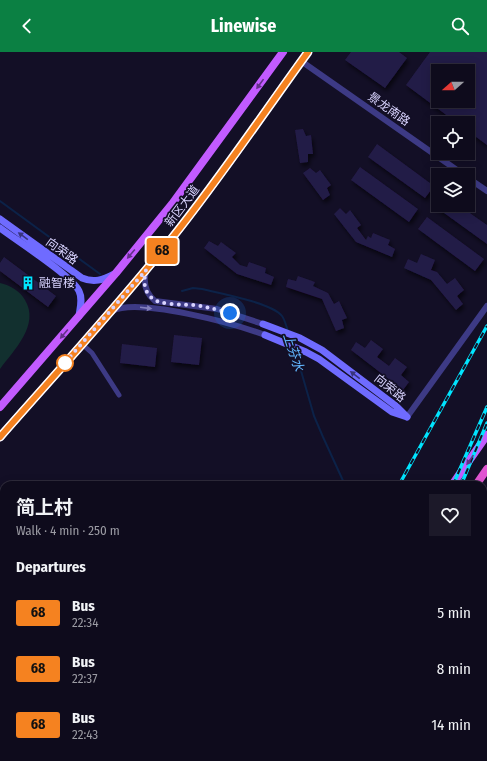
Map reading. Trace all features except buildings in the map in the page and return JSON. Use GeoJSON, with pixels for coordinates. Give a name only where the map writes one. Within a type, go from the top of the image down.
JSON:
{"type":"FeatureCollection","features":[{"type":"Feature","properties":{"kind":"highway"},"geometry":{"type":"LineString","coordinates":[[479,481],[487,470]]}},
{"type":"Feature","properties":{"kind":"main road","name":"新区大道"},"geometry":{"type":"LineString","coordinates":[[0,407],[116,273],[172,204],[283,52]]}},
{"type":"Feature","properties":{"kind":"main road","name":"新区大道"},"geometry":{"type":"LineString","coordinates":[[0,437],[146,270],[205,195],[308,52]]}},
{"type":"Feature","properties":{"kind":"main road","name":"向荣路"},"geometry":{"type":"LineString","coordinates":[[0,219],[82,278],[89,280],[104,280],[116,273]]}},
{"type":"Feature","properties":{"kind":"main road","name":"向荣路"},"geometry":{"type":"LineString","coordinates":[[0,228],[62,272],[76,286],[81,300],[79,316]]}},
{"type":"Feature","properties":{"kind":"main road","name":"向荣路"},"geometry":{"type":"LineString","coordinates":[[263,324],[300,338],[322,350],[396,406],[407,417]]}},
{"type":"Feature","properties":{"kind":"main road","name":"向荣路"},"geometry":{"type":"LineString","coordinates":[[265,335],[306,352],[392,412],[407,417]]}},
{"type":"Feature","properties":{"kind":"main road"},"geometry":{"type":"LineString","coordinates":[[455,481],[487,435]]}},
{"type":"Feature","properties":{"kind":"street","name":"景龙南路"},"geometry":{"type":"LineString","coordinates":[[302,61],[454,168]]}},
{"type":"Feature","properties":{"kind":"street"},"geometry":{"type":"LineString","coordinates":[[475,183],[487,191]]}},
{"type":"Feature","properties":{"kind":"street","name":"向荣路"},"geometry":{"type":"LineString","coordinates":[[146,270],[144,282],[146,291],[150,297],[155,300],[217,309],[263,324]]}},
{"type":"Feature","properties":{"kind":"street"},"geometry":{"type":"LineString","coordinates":[[407,417],[487,306]]}},
{"type":"Feature","properties":{"kind":"street","name":"向荣路"},"geometry":{"type":"LineString","coordinates":[[109,313],[116,309],[126,307],[156,309],[212,318],[265,335]]}},
{"type":"Feature","properties":{"kind":"street"},"geometry":{"type":"LineString","coordinates":[[82,344],[92,352],[119,395]]}},
{"type":"Feature","properties":{"kind":"green space"},"geometry":{"type":"Polygon","coordinates":[[[0,283],[14,289],[23,297],[29,309],[29,319],[23,337],[0,369],[0,283]]]}},
{"type":"Feature","properties":{"kind":"waterway","name":"上芬水"},"geometry":{"type":"LineString","coordinates":[[0,201],[100,274]]}},
{"type":"Feature","properties":{"kind":"waterway","name":"上芬水"},"geometry":{"type":"LineString","coordinates":[[182,291],[193,288],[202,289],[245,299],[268,307],[282,316],[288,331]]}},
{"type":"Feature","properties":{"kind":"waterway","name":"上芬水"},"geometry":{"type":"LineString","coordinates":[[295,350],[314,416],[343,481]]}},
{"type":"Feature","properties":{"kind":"railway"},"geometry":{"type":"LineString","coordinates":[[401,481],[487,326]]}},
{"type":"Feature","properties":{"kind":"railway"},"geometry":{"type":"LineString","coordinates":[[455,481],[487,407]]}},
{"type":"Feature","properties":{"kind":"railway"},"geometry":{"type":"LineString","coordinates":[[463,481],[487,423]]}},
{"type":"Feature","properties":{"kind":"bus line","name":"68"},"geometry":{"type":"LineString","coordinates":[[0,437],[109,313],[173,237],[238,151],[308,52]]}},
{"type":"Feature","properties":{"kind":"place","name":"融智楼"},"geometry":{"type":"Point","coordinates":[28,283]}},
{"type":"Feature","properties":{"kind":"route"},"geometry":{"type":"LineString","coordinates":[[65,363],[63,365],[146,270],[144,282],[146,291],[150,297],[155,300],[194,305],[230,313]]}}]}
